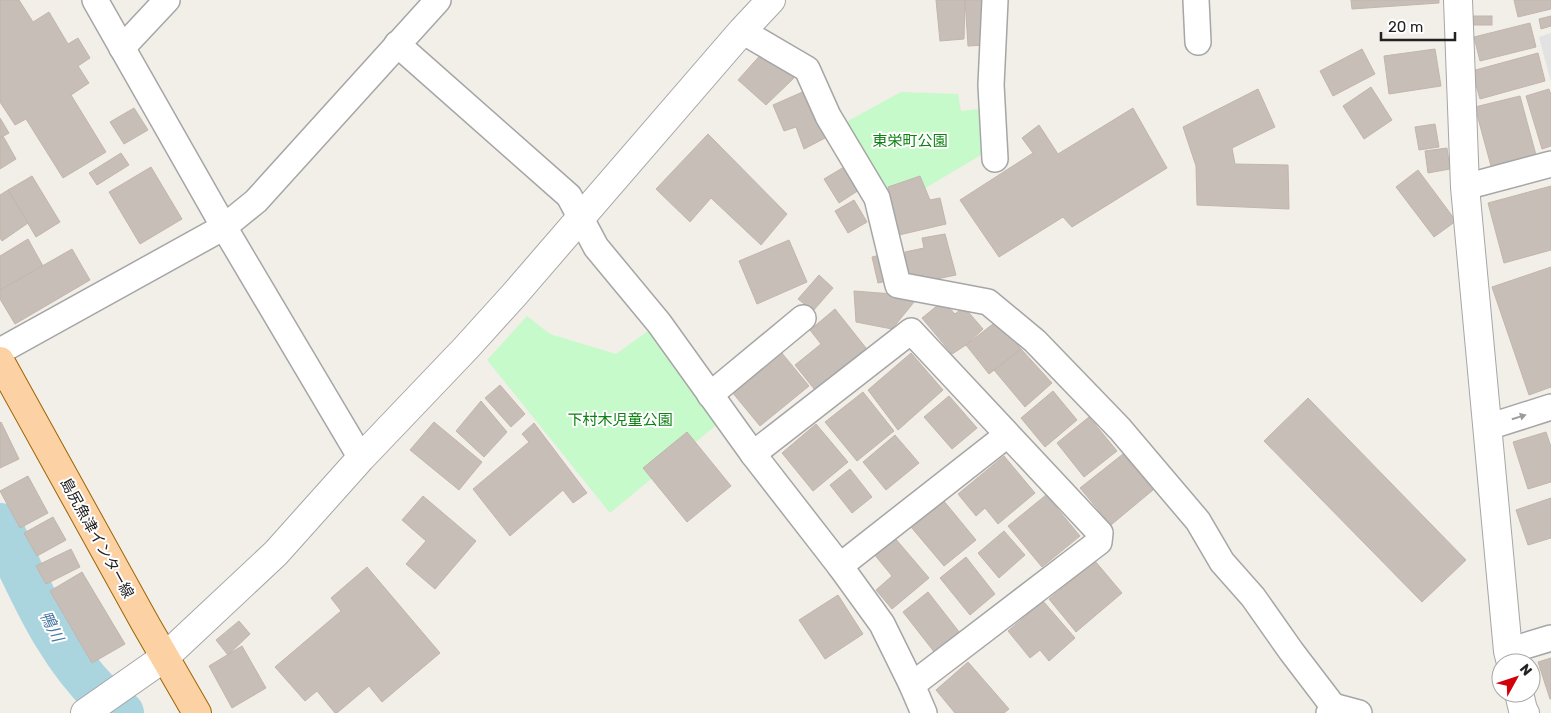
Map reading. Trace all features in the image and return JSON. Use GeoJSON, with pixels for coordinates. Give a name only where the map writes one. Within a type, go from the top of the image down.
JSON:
{"type":"FeatureCollection","features":[{"type":"Feature","properties":{"kind":"main road","name":"島尻魚津インター線"},"geometry":{"type":"LineString","coordinates":[[0,361],[144,623],[197,713]]}},
{"type":"Feature","properties":{"kind":"street"},"geometry":{"type":"LineString","coordinates":[[95,0],[224,227],[362,458]]}},
{"type":"Feature","properties":{"kind":"street"},"geometry":{"type":"LineString","coordinates":[[122,48],[167,0]]}},
{"type":"Feature","properties":{"kind":"street"},"geometry":{"type":"LineString","coordinates":[[0,352],[224,227],[256,201],[438,0]]}},
{"type":"Feature","properties":{"kind":"street"},"geometry":{"type":"LineString","coordinates":[[85,713],[165,656],[276,554],[362,458],[466,348],[742,31],[772,0]]}},
{"type":"Feature","properties":{"kind":"street"},"geometry":{"type":"LineString","coordinates":[[994,0],[991,86],[995,159]]}},
{"type":"Feature","properties":{"kind":"street"},"geometry":{"type":"LineString","coordinates":[[1196,0],[1198,42]]}},
{"type":"Feature","properties":{"kind":"street"},"geometry":{"type":"LineString","coordinates":[[1458,0],[1465,186],[1510,653]]}},
{"type":"Feature","properties":{"kind":"street"},"geometry":{"type":"LineString","coordinates":[[742,31],[807,69],[828,116],[878,198],[898,285],[988,302],[1035,341],[1120,429],[1198,521],[1222,562],[1253,597],[1331,710],[1359,713]]}},
{"type":"Feature","properties":{"kind":"street"},"geometry":{"type":"LineString","coordinates":[[398,44],[569,196],[596,246],[659,323],[753,454],[840,566],[882,624],[924,713]]}},
{"type":"Feature","properties":{"kind":"street"},"geometry":{"type":"LineString","coordinates":[[1465,186],[1551,164]]}},
{"type":"Feature","properties":{"kind":"street"},"geometry":{"type":"LineString","coordinates":[[710,395],[803,318]]}},
{"type":"Feature","properties":{"kind":"street"},"geometry":{"type":"LineString","coordinates":[[753,454],[911,331],[1100,533],[1099,542],[912,685]]}},
{"type":"Feature","properties":{"kind":"street"},"geometry":{"type":"LineString","coordinates":[[1488,427],[1551,407]]}},
{"type":"Feature","properties":{"kind":"street"},"geometry":{"type":"LineString","coordinates":[[840,566],[1007,435]]}},
{"type":"Feature","properties":{"kind":"street"},"geometry":{"type":"LineString","coordinates":[[1519,653],[1551,638]]}},
{"type":"Feature","properties":{"kind":"green space","name":"東栄町公園"},"geometry":{"type":"Polygon","coordinates":[[[901,92],[958,94],[961,111],[998,107],[1003,142],[890,209],[846,122],[901,92]]]}},
{"type":"Feature","properties":{"kind":"green space","name":"下村木児童公園"},"geometry":{"type":"Polygon","coordinates":[[[527,316],[550,334],[616,354],[659,323],[726,417],[610,513],[487,360],[527,316]]]}},
{"type":"Feature","properties":{"kind":"shaded area"},"geometry":{"type":"Polygon","coordinates":[[[1551,33],[1551,82],[1539,37],[1551,33]]]}},
{"type":"Feature","properties":{"kind":"building"},"geometry":{"type":"Polygon","coordinates":[[[0,0],[19,0],[33,22],[49,12],[68,44],[78,38],[90,58],[78,66],[89,83],[71,95],[106,152],[63,178],[26,119],[15,125],[0,102],[0,0]]]}},
{"type":"Feature","properties":{"kind":"building"},"geometry":{"type":"Polygon","coordinates":[[[936,0],[965,0],[964,39],[940,41],[936,0]]]}},
{"type":"Feature","properties":{"kind":"building"},"geometry":{"type":"Polygon","coordinates":[[[965,0],[983,0],[986,45],[968,46],[965,0]]]}},
{"type":"Feature","properties":{"kind":"building"},"geometry":{"type":"Polygon","coordinates":[[[1351,0],[1439,0],[1439,3],[1352,9],[1351,0]]]}},
{"type":"Feature","properties":{"kind":"building"},"geometry":{"type":"Polygon","coordinates":[[[1514,0],[1551,0],[1551,9],[1518,17],[1514,0]]]}},
{"type":"Feature","properties":{"kind":"building"},"geometry":{"type":"Polygon","coordinates":[[[1473,16],[1492,16],[1492,25],[1473,25],[1473,16]]]}},
{"type":"Feature","properties":{"kind":"building"},"geometry":{"type":"Polygon","coordinates":[[[1551,16],[1551,26],[1541,29],[1539,19],[1551,16]]]}},
{"type":"Feature","properties":{"kind":"building"},"geometry":{"type":"Polygon","coordinates":[[[1530,23],[1536,47],[1480,61],[1474,37],[1530,23]]]}},
{"type":"Feature","properties":{"kind":"building"},"geometry":{"type":"Polygon","coordinates":[[[1362,49],[1375,74],[1333,96],[1320,71],[1362,49]]]}},
{"type":"Feature","properties":{"kind":"building"},"geometry":{"type":"Polygon","coordinates":[[[1435,49],[1441,86],[1389,94],[1384,56],[1435,49]]]}},
{"type":"Feature","properties":{"kind":"building"},"geometry":{"type":"Polygon","coordinates":[[[764,51],[795,77],[766,105],[738,80],[764,51]]]}},
{"type":"Feature","properties":{"kind":"building"},"geometry":{"type":"Polygon","coordinates":[[[1538,53],[1545,81],[1480,99],[1472,71],[1538,53]]]}},
{"type":"Feature","properties":{"kind":"building"},"geometry":{"type":"Polygon","coordinates":[[[1371,87],[1392,120],[1364,139],[1343,106],[1371,87]]]}},
{"type":"Feature","properties":{"kind":"building"},"geometry":{"type":"Polygon","coordinates":[[[1258,89],[1275,127],[1232,148],[1235,164],[1288,165],[1289,209],[1197,205],[1196,166],[1183,127],[1258,89]]]}},
{"type":"Feature","properties":{"kind":"building"},"geometry":{"type":"Polygon","coordinates":[[[1549,89],[1551,95],[1551,146],[1542,149],[1526,96],[1549,89]]]}},
{"type":"Feature","properties":{"kind":"building"},"geometry":{"type":"Polygon","coordinates":[[[807,90],[827,137],[804,149],[796,127],[784,131],[773,105],[807,90]]]}},
{"type":"Feature","properties":{"kind":"building"},"geometry":{"type":"Polygon","coordinates":[[[1520,96],[1536,155],[1491,166],[1475,107],[1520,96]]]}},
{"type":"Feature","properties":{"kind":"building"},"geometry":{"type":"Polygon","coordinates":[[[134,108],[148,130],[124,144],[110,122],[134,108]]]}},
{"type":"Feature","properties":{"kind":"building"},"geometry":{"type":"Polygon","coordinates":[[[1133,108],[1167,168],[1072,227],[1063,217],[999,257],[960,200],[1033,153],[1022,138],[1039,125],[1058,154],[1133,108]]]}},
{"type":"Feature","properties":{"kind":"building"},"geometry":{"type":"Polygon","coordinates":[[[0,118],[9,133],[0,138],[0,118]]]}},
{"type":"Feature","properties":{"kind":"building"},"geometry":{"type":"Polygon","coordinates":[[[1435,124],[1439,147],[1419,150],[1415,127],[1435,124]]]}},
{"type":"Feature","properties":{"kind":"building"},"geometry":{"type":"Polygon","coordinates":[[[708,134],[787,214],[761,245],[711,198],[690,222],[656,189],[708,134]]]}},
{"type":"Feature","properties":{"kind":"building"},"geometry":{"type":"Polygon","coordinates":[[[3,136],[16,159],[0,169],[0,138],[3,136]]]}},
{"type":"Feature","properties":{"kind":"building"},"geometry":{"type":"Polygon","coordinates":[[[1447,148],[1450,169],[1428,173],[1425,151],[1447,148]]]}},
{"type":"Feature","properties":{"kind":"building"},"geometry":{"type":"Polygon","coordinates":[[[121,153],[129,165],[97,185],[89,173],[121,153]]]}},
{"type":"Feature","properties":{"kind":"building"},"geometry":{"type":"Polygon","coordinates":[[[151,167],[182,219],[140,244],[109,192],[151,167]]]}},
{"type":"Feature","properties":{"kind":"building"},"geometry":{"type":"Polygon","coordinates":[[[844,167],[859,190],[839,203],[824,179],[844,167]]]}},
{"type":"Feature","properties":{"kind":"building"},"geometry":{"type":"Polygon","coordinates":[[[1418,170],[1456,221],[1434,237],[1396,187],[1418,170]]]}},
{"type":"Feature","properties":{"kind":"building"},"geometry":{"type":"Polygon","coordinates":[[[32,176],[60,222],[36,237],[8,190],[32,176]]]}},
{"type":"Feature","properties":{"kind":"building"},"geometry":{"type":"Polygon","coordinates":[[[920,176],[930,200],[940,198],[946,224],[899,235],[888,187],[920,176]]]}},
{"type":"Feature","properties":{"kind":"building"},"geometry":{"type":"Polygon","coordinates":[[[1551,186],[1551,250],[1504,263],[1488,203],[1551,186]]]}},
{"type":"Feature","properties":{"kind":"building"},"geometry":{"type":"Polygon","coordinates":[[[8,190],[28,223],[2,241],[0,238],[0,195],[8,190]]]}},
{"type":"Feature","properties":{"kind":"building"},"geometry":{"type":"Polygon","coordinates":[[[854,200],[867,222],[848,233],[835,211],[854,200]]]}},
{"type":"Feature","properties":{"kind":"building"},"geometry":{"type":"Polygon","coordinates":[[[945,234],[956,275],[927,281],[923,275],[909,277],[905,252],[924,248],[922,238],[945,234]]]}},
{"type":"Feature","properties":{"kind":"building"},"geometry":{"type":"Polygon","coordinates":[[[28,239],[43,266],[0,294],[0,256],[28,239]]]}},
{"type":"Feature","properties":{"kind":"building"},"geometry":{"type":"Polygon","coordinates":[[[789,240],[807,282],[757,304],[739,261],[789,240]]]}},
{"type":"Feature","properties":{"kind":"building"},"geometry":{"type":"Polygon","coordinates":[[[72,249],[90,280],[15,324],[0,299],[0,290],[72,249]]]}},
{"type":"Feature","properties":{"kind":"building"},"geometry":{"type":"Polygon","coordinates":[[[880,255],[887,281],[878,283],[872,257],[880,255]]]}},
{"type":"Feature","properties":{"kind":"building"},"geometry":{"type":"Polygon","coordinates":[[[1551,267],[1551,387],[1529,395],[1492,287],[1551,267]]]}},
{"type":"Feature","properties":{"kind":"building"},"geometry":{"type":"Polygon","coordinates":[[[819,275],[833,288],[813,311],[798,299],[819,275]]]}},
{"type":"Feature","properties":{"kind":"building"},"geometry":{"type":"Polygon","coordinates":[[[854,291],[919,296],[892,329],[856,322],[854,291]]]}},
{"type":"Feature","properties":{"kind":"building"},"geometry":{"type":"Polygon","coordinates":[[[943,301],[955,314],[964,307],[983,329],[966,345],[952,354],[922,318],[943,301]]]}},
{"type":"Feature","properties":{"kind":"building"},"geometry":{"type":"Polygon","coordinates":[[[835,309],[866,348],[815,390],[795,365],[821,344],[810,330],[835,309]]]}},
{"type":"Feature","properties":{"kind":"building"},"geometry":{"type":"Polygon","coordinates":[[[998,320],[1021,349],[989,374],[966,345],[998,320]]]}},
{"type":"Feature","properties":{"kind":"building"},"geometry":{"type":"Polygon","coordinates":[[[1021,349],[1052,383],[1025,407],[994,370],[1021,349]]]}},
{"type":"Feature","properties":{"kind":"building"},"geometry":{"type":"Polygon","coordinates":[[[781,352],[809,386],[760,426],[732,392],[781,352]]]}},
{"type":"Feature","properties":{"kind":"building"},"geometry":{"type":"Polygon","coordinates":[[[911,353],[943,390],[898,430],[868,390],[911,353]]]}},
{"type":"Feature","properties":{"kind":"building"},"geometry":{"type":"Polygon","coordinates":[[[500,385],[525,414],[511,427],[485,398],[500,385]]]}},
{"type":"Feature","properties":{"kind":"building"},"geometry":{"type":"Polygon","coordinates":[[[1053,391],[1077,420],[1045,447],[1021,418],[1053,391]]]}},
{"type":"Feature","properties":{"kind":"building"},"geometry":{"type":"Polygon","coordinates":[[[863,392],[894,431],[857,461],[825,422],[863,392]]]}},
{"type":"Feature","properties":{"kind":"building"},"geometry":{"type":"Polygon","coordinates":[[[949,396],[977,428],[952,449],[924,417],[949,396]]]}},
{"type":"Feature","properties":{"kind":"building"},"geometry":{"type":"Polygon","coordinates":[[[1308,398],[1466,560],[1422,602],[1264,441],[1308,398]]]}},
{"type":"Feature","properties":{"kind":"building"},"geometry":{"type":"Polygon","coordinates":[[[481,401],[507,432],[484,457],[456,431],[481,401]]]}},
{"type":"Feature","properties":{"kind":"building"},"geometry":{"type":"Polygon","coordinates":[[[1089,417],[1117,451],[1084,477],[1057,443],[1089,417]]]}},
{"type":"Feature","properties":{"kind":"building"},"geometry":{"type":"Polygon","coordinates":[[[434,422],[482,462],[459,490],[410,450],[434,422]]]}},
{"type":"Feature","properties":{"kind":"building"},"geometry":{"type":"Polygon","coordinates":[[[0,423],[19,459],[0,468],[0,423]]]}},
{"type":"Feature","properties":{"kind":"building"},"geometry":{"type":"Polygon","coordinates":[[[534,423],[587,493],[573,503],[563,490],[510,536],[473,489],[529,442],[522,434],[534,423]]]}},
{"type":"Feature","properties":{"kind":"building"},"geometry":{"type":"Polygon","coordinates":[[[816,424],[848,462],[813,491],[782,453],[816,424]]]}},
{"type":"Feature","properties":{"kind":"building"},"geometry":{"type":"Polygon","coordinates":[[[687,432],[731,486],[687,522],[643,468],[687,432]]]}},
{"type":"Feature","properties":{"kind":"building"},"geometry":{"type":"Polygon","coordinates":[[[1546,432],[1551,447],[1551,482],[1528,489],[1513,442],[1546,432]]]}},
{"type":"Feature","properties":{"kind":"building"},"geometry":{"type":"Polygon","coordinates":[[[895,435],[919,463],[886,490],[863,462],[895,435]]]}},
{"type":"Feature","properties":{"kind":"building"},"geometry":{"type":"Polygon","coordinates":[[[1123,454],[1153,490],[1111,525],[1080,488],[1123,454]]]}},
{"type":"Feature","properties":{"kind":"building"},"geometry":{"type":"Polygon","coordinates":[[[1004,456],[1035,493],[998,524],[985,508],[976,516],[958,494],[1004,456]]]}},
{"type":"Feature","properties":{"kind":"building"},"geometry":{"type":"Polygon","coordinates":[[[850,469],[872,497],[852,513],[830,485],[850,469]]]}},
{"type":"Feature","properties":{"kind":"building"},"geometry":{"type":"Polygon","coordinates":[[[28,476],[48,513],[20,528],[0,491],[28,476]]]}},
{"type":"Feature","properties":{"kind":"building"},"geometry":{"type":"Polygon","coordinates":[[[1046,495],[1080,536],[1042,567],[1008,526],[1046,495]]]}},
{"type":"Feature","properties":{"kind":"building"},"geometry":{"type":"Polygon","coordinates":[[[423,496],[476,541],[435,589],[406,564],[426,541],[402,520],[423,496]]]}},
{"type":"Feature","properties":{"kind":"building"},"geometry":{"type":"Polygon","coordinates":[[[1551,498],[1551,538],[1528,545],[1516,510],[1551,498]]]}},
{"type":"Feature","properties":{"kind":"building"},"geometry":{"type":"Polygon","coordinates":[[[943,500],[976,540],[944,566],[911,527],[943,500]]]}},
{"type":"Feature","properties":{"kind":"building"},"geometry":{"type":"Polygon","coordinates":[[[53,517],[66,540],[37,556],[24,533],[53,517]]]}},
{"type":"Feature","properties":{"kind":"building"},"geometry":{"type":"Polygon","coordinates":[[[1004,531],[1025,555],[999,578],[978,553],[1004,531]]]}},
{"type":"Feature","properties":{"kind":"building"},"geometry":{"type":"Polygon","coordinates":[[[894,537],[929,578],[892,609],[876,590],[892,576],[874,554],[894,537]]]}},
{"type":"Feature","properties":{"kind":"building"},"geometry":{"type":"Polygon","coordinates":[[[71,549],[80,567],[46,584],[36,566],[71,549]]]}},
{"type":"Feature","properties":{"kind":"building"},"geometry":{"type":"Polygon","coordinates":[[[966,557],[995,594],[970,615],[940,578],[966,557]]]}},
{"type":"Feature","properties":{"kind":"building"},"geometry":{"type":"Polygon","coordinates":[[[1095,561],[1122,593],[1076,632],[1049,599],[1095,561]]]}},
{"type":"Feature","properties":{"kind":"building"},"geometry":{"type":"Polygon","coordinates":[[[367,567],[440,653],[382,702],[369,686],[335,713],[317,691],[305,701],[275,667],[341,611],[331,598],[367,567]]]}},
{"type":"Feature","properties":{"kind":"building"},"geometry":{"type":"Polygon","coordinates":[[[82,572],[125,644],[92,663],[50,591],[82,572]]]}},
{"type":"Feature","properties":{"kind":"building"},"geometry":{"type":"Polygon","coordinates":[[[928,592],[960,633],[935,653],[903,612],[928,592]]]}},
{"type":"Feature","properties":{"kind":"building"},"geometry":{"type":"Polygon","coordinates":[[[838,595],[863,634],[825,659],[799,620],[838,595]]]}},
{"type":"Feature","properties":{"kind":"building"},"geometry":{"type":"Polygon","coordinates":[[[1043,601],[1075,638],[1049,661],[1040,650],[1030,658],[1008,631],[1043,601]]]}},
{"type":"Feature","properties":{"kind":"building"},"geometry":{"type":"Polygon","coordinates":[[[239,621],[250,634],[228,655],[216,640],[239,621]]]}},
{"type":"Feature","properties":{"kind":"building"},"geometry":{"type":"Polygon","coordinates":[[[242,646],[266,688],[232,708],[209,666],[242,646]]]}},
{"type":"Feature","properties":{"kind":"building"},"geometry":{"type":"Polygon","coordinates":[[[1551,658],[1551,699],[1541,671],[1541,661],[1551,658]]]}},
{"type":"Feature","properties":{"kind":"building"},"geometry":{"type":"Polygon","coordinates":[[[968,662],[1009,709],[1004,713],[955,713],[936,690],[968,662]]]}},
{"type":"Feature","properties":{"kind":"waterway","name":"鴨川"},"geometry":{"type":"LineString","coordinates":[[0,525],[36,602],[65,652],[82,675],[122,713]]}}]}
